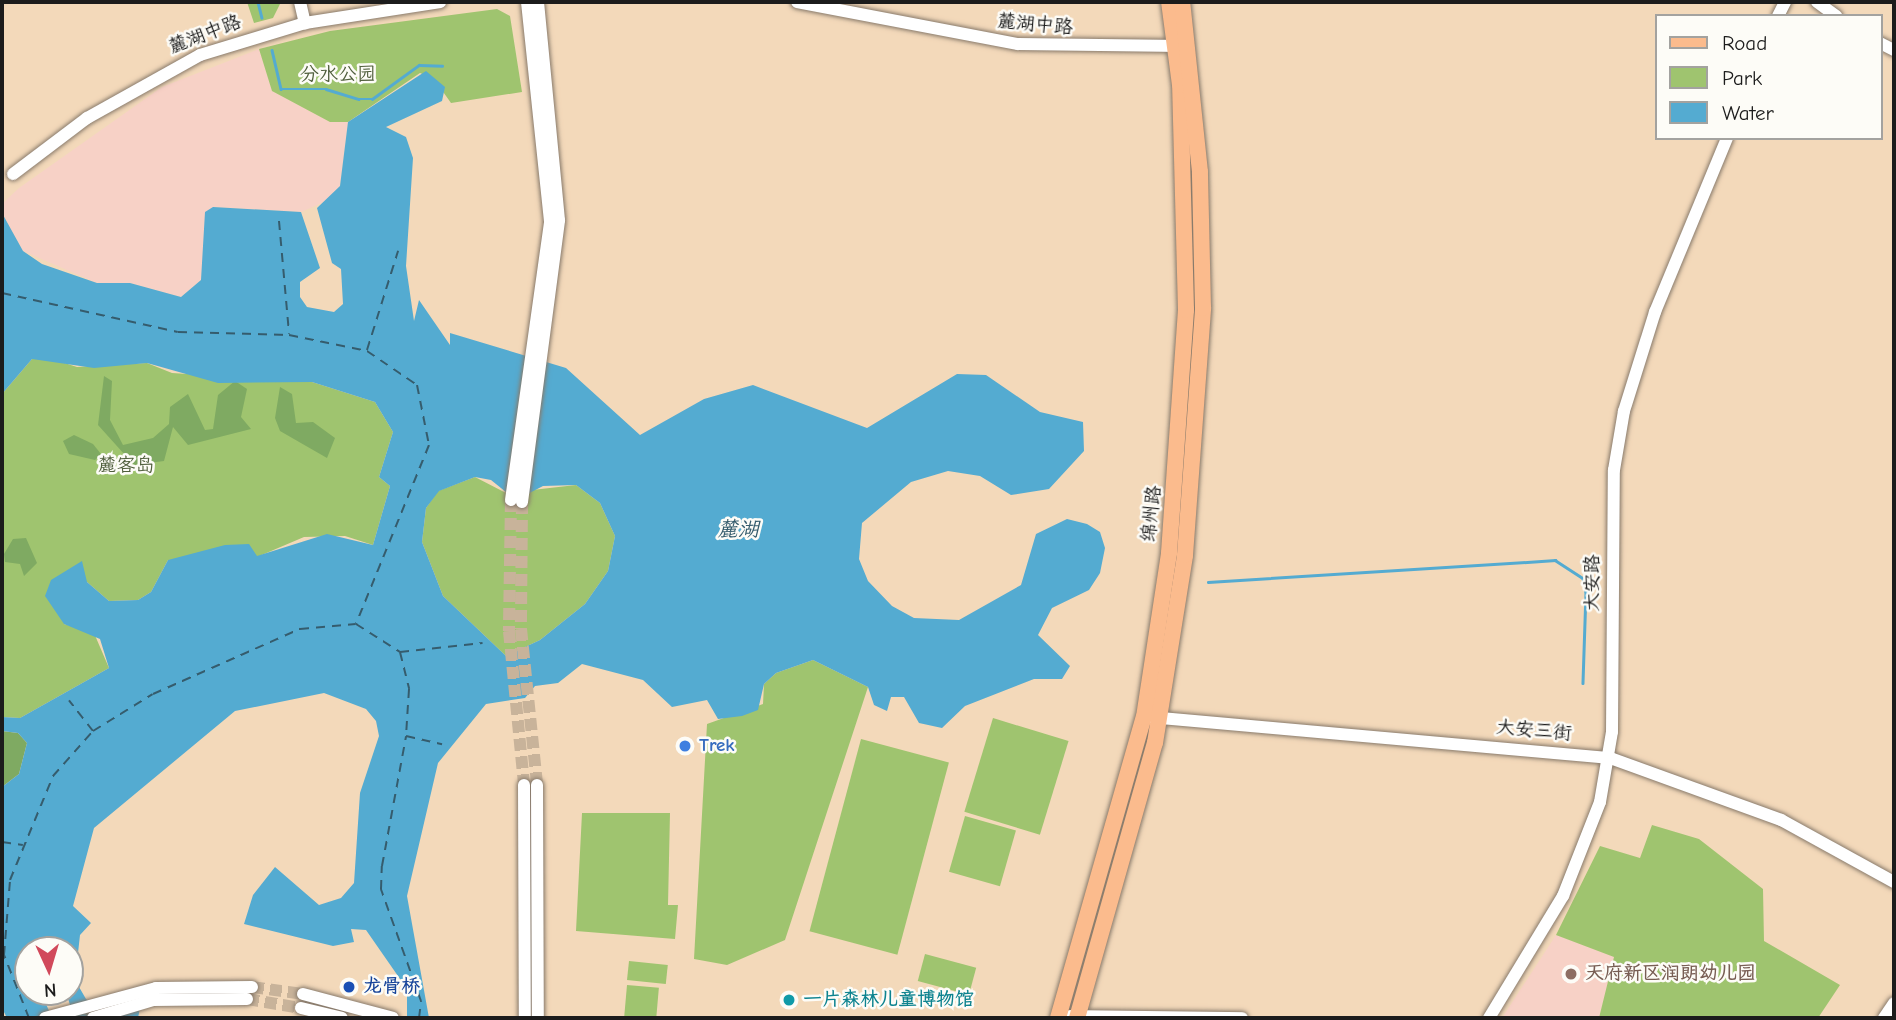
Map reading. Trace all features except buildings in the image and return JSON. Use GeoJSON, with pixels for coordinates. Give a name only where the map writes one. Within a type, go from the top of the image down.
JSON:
{"type":"FeatureCollection","features":[{"type":"Feature","properties":{"kind":"main road","name":"绵州路"},"geometry":{"type":"LineString","coordinates":[[1169,2],[1182,46]]}},
{"type":"Feature","properties":{"kind":"main road","name":"绵州路"},"geometry":{"type":"LineString","coordinates":[[1077,1017],[1153,717],[1182,414],[1185,172],[1182,2]]}},
{"type":"Feature","properties":{"kind":"main road","name":"绵州路"},"geometry":{"type":"LineString","coordinates":[[1057,1018],[1153,717]]}},
{"type":"Feature","properties":{"kind":"street"},"geometry":{"type":"LineString","coordinates":[[300,2],[305,23]]}},
{"type":"Feature","properties":{"kind":"street","name":"麓湖中路"},"geometry":{"type":"LineString","coordinates":[[13,174],[159,73],[305,23],[440,2]]}},
{"type":"Feature","properties":{"kind":"street"},"geometry":{"type":"LineString","coordinates":[[527,2],[550,221],[543,324]]}},
{"type":"Feature","properties":{"kind":"street"},"geometry":{"type":"LineString","coordinates":[[516,501],[559,220],[538,2]]}},
{"type":"Feature","properties":{"kind":"street","name":"麓湖中路"},"geometry":{"type":"LineString","coordinates":[[797,2],[1018,44],[1182,46]]}},
{"type":"Feature","properties":{"kind":"street"},"geometry":{"type":"LineString","coordinates":[[1817,2],[1833,14]]}},
{"type":"Feature","properties":{"kind":"street","name":"大安路"},"geometry":{"type":"LineString","coordinates":[[1489,1018],[1563,896],[1600,802],[1609,758],[1614,470],[1624,411],[1655,312],[1726,140]]}},
{"type":"Feature","properties":{"kind":"street","name":"大安三街"},"geometry":{"type":"LineString","coordinates":[[1153,717],[1609,758],[1781,820],[1894,883]]}},
{"type":"Feature","properties":{"kind":"street"},"geometry":{"type":"LineString","coordinates":[[525,1018],[531,785],[538,1018]]}},
{"type":"Feature","properties":{"kind":"street"},"geometry":{"type":"LineString","coordinates":[[45,1018],[109,998],[210,990],[249,993]]}},
{"type":"Feature","properties":{"kind":"street"},"geometry":{"type":"LineString","coordinates":[[93,1018],[116,1010],[210,990]]}},
{"type":"Feature","properties":{"kind":"street"},"geometry":{"type":"LineString","coordinates":[[303,993],[393,1018]]}},
{"type":"Feature","properties":{"kind":"street"},"geometry":{"type":"LineString","coordinates":[[1884,1018],[1894,1003]]}},
{"type":"Feature","properties":{"kind":"street"},"geometry":{"type":"LineString","coordinates":[[301,1008],[342,1018]]}},
{"type":"Feature","properties":{"kind":"street"},"geometry":{"type":"LineString","coordinates":[[1057,1018],[1242,1018]]}},
{"type":"Feature","properties":{"kind":"shaded area"},"geometry":{"type":"Polygon","coordinates":[[[259,49],[272,91],[330,122],[348,122],[340,186],[331,199],[301,212],[213,207],[201,280],[181,297],[130,283],[97,283],[23,251],[2,213],[2,204],[19,188],[162,87],[259,49]]]}},
{"type":"Feature","properties":{"kind":"shaded area","name":"天府新区润朗幼儿园"},"geometry":{"type":"Polygon","coordinates":[[[1556,935],[1614,957],[1599,1018],[1502,1018],[1556,935]]]}},
{"type":"Feature","properties":{"kind":"green space"},"geometry":{"type":"Polygon","coordinates":[[[247,2],[281,2],[273,18],[254,23],[247,2]]]}},
{"type":"Feature","properties":{"kind":"green space","name":"分水公园"},"geometry":{"type":"Polygon","coordinates":[[[497,9],[510,16],[522,92],[451,103],[434,79],[420,73],[348,122],[330,122],[272,91],[259,49],[330,31],[497,9]]]}},
{"type":"Feature","properties":{"kind":"green space","name":"麓客岛"},"geometry":{"type":"Polygon","coordinates":[[[46,357],[77,367],[147,363],[172,373],[312,382],[375,402],[393,432],[379,477],[390,486],[373,545],[345,536],[304,537],[257,557],[168,560],[151,592],[138,600],[109,601],[87,582],[64,624],[94,633],[109,668],[20,718],[2,717],[2,394],[32,359],[46,357]]]}},
{"type":"Feature","properties":{"kind":"green space"},"geometry":{"type":"Polygon","coordinates":[[[104,376],[112,381],[110,420],[123,445],[153,438],[169,424],[170,407],[188,394],[205,430],[213,429],[218,395],[235,381],[247,389],[241,417],[251,429],[188,445],[173,427],[164,461],[134,465],[98,425],[104,376]]]}},
{"type":"Feature","properties":{"kind":"green space"},"geometry":{"type":"Polygon","coordinates":[[[280,387],[292,394],[296,423],[313,422],[335,438],[327,458],[280,431],[275,418],[280,387]]]}},
{"type":"Feature","properties":{"kind":"green space"},"geometry":{"type":"Polygon","coordinates":[[[74,435],[93,444],[101,454],[95,460],[69,454],[63,441],[74,435]]]}},
{"type":"Feature","properties":{"kind":"green space"},"geometry":{"type":"Polygon","coordinates":[[[475,477],[506,493],[576,485],[600,503],[615,536],[608,571],[585,604],[540,640],[506,656],[443,596],[422,542],[426,508],[438,491],[475,477]]]}},
{"type":"Feature","properties":{"kind":"green space"},"geometry":{"type":"Polygon","coordinates":[[[26,538],[37,563],[24,576],[20,564],[5,562],[4,554],[13,539],[26,538]]]}},
{"type":"Feature","properties":{"kind":"green space"},"geometry":{"type":"Polygon","coordinates":[[[813,660],[868,687],[785,940],[727,965],[694,959],[707,724],[763,704],[764,684],[776,673],[813,660]]]}},
{"type":"Feature","properties":{"kind":"green space"},"geometry":{"type":"Polygon","coordinates":[[[646,663],[674,676],[681,699],[652,676],[646,663]]]}},
{"type":"Feature","properties":{"kind":"green space"},"geometry":{"type":"Polygon","coordinates":[[[993,718],[1069,741],[1040,835],[964,812],[993,718]]]}},
{"type":"Feature","properties":{"kind":"green space"},"geometry":{"type":"Polygon","coordinates":[[[2,731],[18,733],[27,743],[19,774],[2,787],[2,731]]]}},
{"type":"Feature","properties":{"kind":"green space"},"geometry":{"type":"Polygon","coordinates":[[[861,739],[949,763],[897,955],[809,931],[861,739]]]}},
{"type":"Feature","properties":{"kind":"green space"},"geometry":{"type":"Polygon","coordinates":[[[582,813],[670,813],[668,905],[678,905],[675,939],[576,931],[582,813]]]}},
{"type":"Feature","properties":{"kind":"green space"},"geometry":{"type":"Polygon","coordinates":[[[965,816],[1016,831],[1000,886],[949,872],[965,816]]]}},
{"type":"Feature","properties":{"kind":"green space"},"geometry":{"type":"Polygon","coordinates":[[[1652,825],[1699,839],[1763,889],[1764,941],[1840,985],[1818,1018],[1599,1018],[1614,957],[1556,935],[1600,846],[1640,858],[1652,825]]]}},
{"type":"Feature","properties":{"kind":"green space"},"geometry":{"type":"Polygon","coordinates":[[[925,954],[976,968],[969,995],[918,981],[925,954]]]}},
{"type":"Feature","properties":{"kind":"green space"},"geometry":{"type":"Polygon","coordinates":[[[629,961],[668,965],[666,984],[627,980],[629,961]]]}},
{"type":"Feature","properties":{"kind":"green space"},"geometry":{"type":"Polygon","coordinates":[[[627,985],[659,988],[656,1018],[624,1018],[627,985]]]}},
{"type":"Feature","properties":{"kind":"water","name":"麓湖"},"geometry":{"type":"Polygon","coordinates":[[[426,71],[445,87],[442,101],[386,127],[406,137],[413,158],[406,266],[414,321],[419,300],[450,345],[450,333],[566,368],[640,435],[704,399],[753,385],[867,428],[957,374],[986,375],[1040,412],[1083,422],[1084,451],[1049,489],[1011,495],[980,476],[948,471],[911,482],[862,523],[859,559],[868,581],[892,606],[914,618],[959,620],[1021,585],[1036,534],[1067,519],[1087,524],[1100,532],[1105,548],[1100,573],[1089,590],[1052,608],[1038,635],[1070,666],[1062,679],[1034,679],[965,706],[942,728],[919,723],[904,697],[891,697],[887,711],[874,705],[868,687],[813,660],[776,673],[764,684],[758,710],[742,716],[718,719],[707,700],[672,707],[643,680],[582,664],[558,683],[535,686],[525,698],[486,704],[438,763],[407,896],[429,1018],[407,1018],[407,989],[366,930],[351,929],[354,942],[333,946],[244,924],[253,895],[275,867],[319,905],[341,898],[354,883],[360,793],[379,736],[376,721],[366,709],[324,693],[235,711],[94,828],[73,906],[91,923],[80,936],[14,936],[14,1006],[47,1006],[52,1018],[7,1018],[2,1008],[2,787],[19,774],[27,743],[18,733],[2,731],[2,717],[20,718],[109,668],[100,639],[64,624],[45,596],[51,580],[82,561],[87,582],[109,601],[138,600],[151,592],[168,560],[225,545],[249,544],[257,556],[327,534],[373,545],[390,486],[379,477],[393,432],[375,402],[312,382],[218,383],[147,363],[94,368],[32,359],[2,394],[2,213],[23,251],[42,264],[97,283],[130,283],[181,297],[201,280],[205,212],[213,207],[301,212],[320,268],[300,282],[300,297],[307,307],[334,312],[343,304],[341,269],[332,263],[317,208],[340,186],[348,122],[426,71]],[[475,477],[439,491],[426,508],[422,542],[443,596],[506,656],[540,640],[585,604],[608,571],[615,536],[600,503],[576,485],[543,486],[516,500],[491,480],[475,477]]]}},
{"type":"Feature","properties":{"kind":"water","name":"麓湖"},"geometry":{"type":"Polygon","coordinates":[[[84,996],[113,1015],[140,1008],[138,1018],[74,1018],[70,1006],[84,1006],[84,996]]]}},
{"type":"Feature","properties":{"kind":"waterway"},"geometry":{"type":"LineString","coordinates":[[258,2],[262,18]]}},
{"type":"Feature","properties":{"kind":"waterway"},"geometry":{"type":"LineString","coordinates":[[272,50],[281,89],[326,89],[358,99],[372,99],[419,65],[442,66]]}},
{"type":"Feature","properties":{"kind":"waterway"},"geometry":{"type":"LineString","coordinates":[[1208,582],[1555,560],[1583,578],[1586,592],[1583,683]]}},
{"type":"Feature","properties":{"kind":"ferry route"},"geometry":{"type":"LineString","coordinates":[[279,221],[289,334]]}},
{"type":"Feature","properties":{"kind":"ferry route"},"geometry":{"type":"LineString","coordinates":[[367,350],[398,251]]}},
{"type":"Feature","properties":{"kind":"ferry route"},"geometry":{"type":"LineString","coordinates":[[2,293],[178,332],[289,335],[367,351],[417,385],[429,445],[356,624]]}},
{"type":"Feature","properties":{"kind":"ferry route"},"geometry":{"type":"LineString","coordinates":[[93,731],[153,694],[300,629],[356,624],[400,652],[409,689],[406,736]]}},
{"type":"Feature","properties":{"kind":"ferry route"},"geometry":{"type":"LineString","coordinates":[[400,652],[483,643]]}},
{"type":"Feature","properties":{"kind":"ferry route"},"geometry":{"type":"LineString","coordinates":[[29,1018],[4,955],[10,880],[53,776],[93,731],[69,700]]}},
{"type":"Feature","properties":{"kind":"ferry route"},"geometry":{"type":"LineString","coordinates":[[419,1018],[421,1001],[381,889],[382,866],[406,736],[442,744]]}},
{"type":"Feature","properties":{"kind":"ferry route"},"geometry":{"type":"LineString","coordinates":[[2,842],[23,845]]}},
{"type":"Feature","properties":{"kind":"tunnel"},"geometry":{"type":"LineString","coordinates":[[511,500],[509,631],[524,785]]}},
{"type":"Feature","properties":{"kind":"tunnel"},"geometry":{"type":"LineString","coordinates":[[522,502],[521,629],[537,785]]}},
{"type":"Feature","properties":{"kind":"tunnel"},"geometry":{"type":"LineString","coordinates":[[252,987],[303,994]]}},
{"type":"Feature","properties":{"kind":"tunnel"},"geometry":{"type":"LineString","coordinates":[[247,999],[301,1008]]}},
{"type":"Feature","properties":{"kind":"place","name":"Trek"},"geometry":{"type":"Point","coordinates":[685,746]}},
{"type":"Feature","properties":{"kind":"place","name":"天府新区润朗幼儿园"},"geometry":{"type":"Point","coordinates":[1571,974]}},
{"type":"Feature","properties":{"kind":"place","name":"龙骨桥"},"geometry":{"type":"Point","coordinates":[349,987]}},
{"type":"Feature","properties":{"kind":"place","name":"一片森林儿童博物馆"},"geometry":{"type":"Point","coordinates":[789,1000]}}]}
